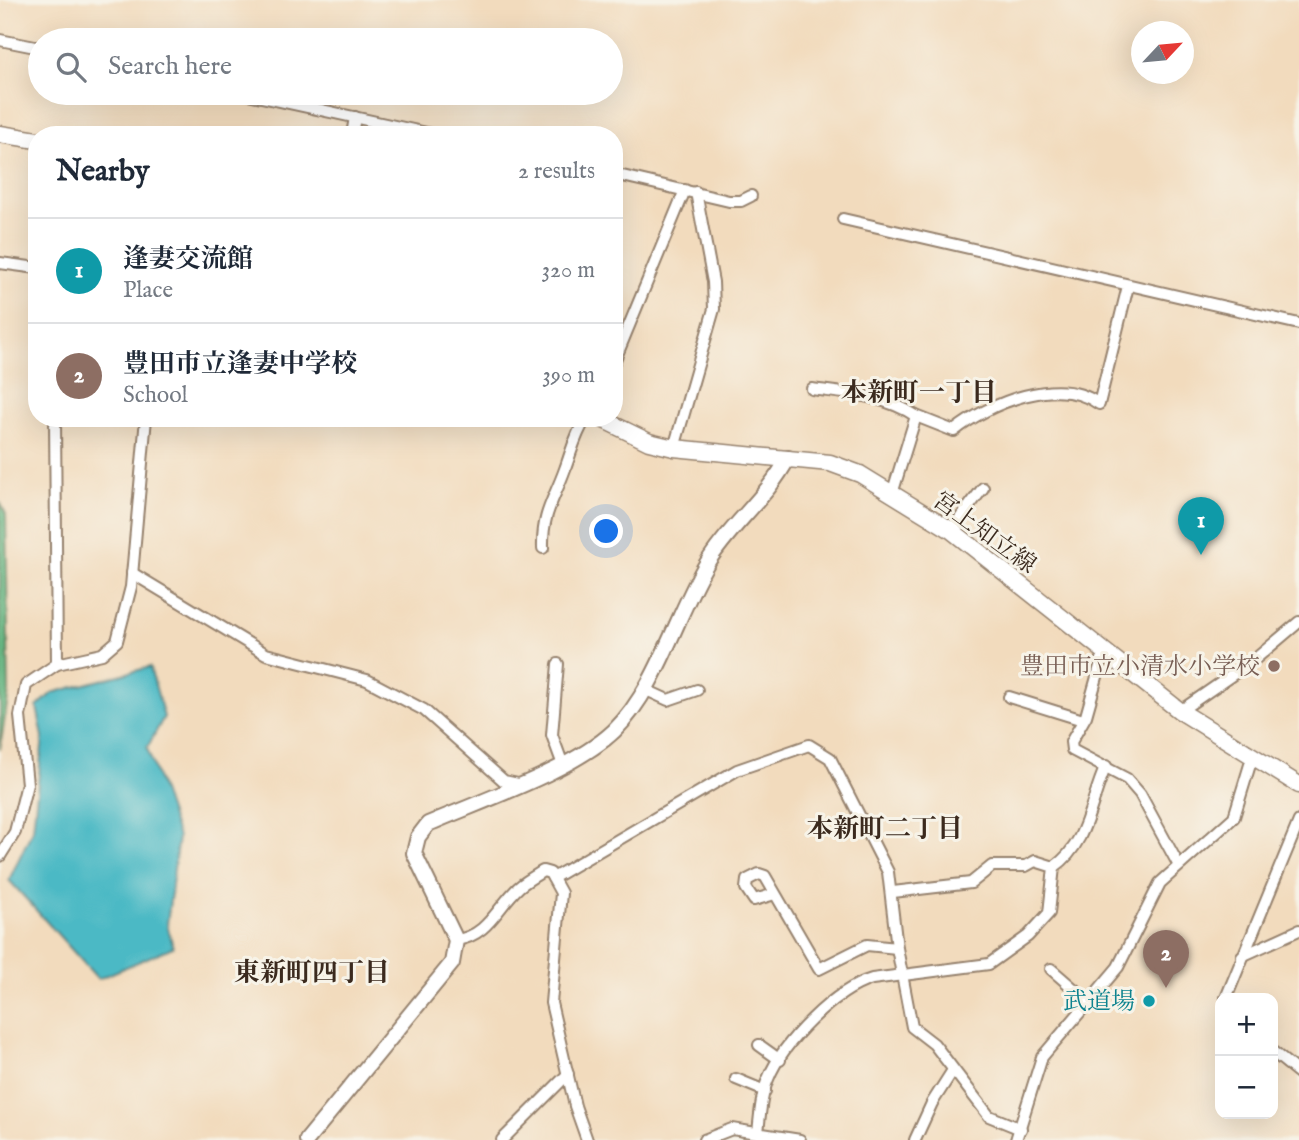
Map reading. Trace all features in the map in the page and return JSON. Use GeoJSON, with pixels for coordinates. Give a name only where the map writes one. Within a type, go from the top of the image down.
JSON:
{"type":"FeatureCollection","features":[{"type":"Feature","properties":{"kind":"main road"},"geometry":{"type":"LineString","coordinates":[[0,134],[28,139]]}},
{"type":"Feature","properties":{"kind":"main road","name":"宮上知立線"},"geometry":{"type":"LineString","coordinates":[[618,427],[649,442],[674,448],[836,465],[892,494],[951,530],[1180,711],[1299,785]]}},
{"type":"Feature","properties":{"kind":"street"},"geometry":{"type":"LineString","coordinates":[[0,40],[28,46]]}},
{"type":"Feature","properties":{"kind":"street"},"geometry":{"type":"LineString","coordinates":[[299,105],[396,126]]}},
{"type":"Feature","properties":{"kind":"street"},"geometry":{"type":"LineString","coordinates":[[354,126],[355,117]]}},
{"type":"Feature","properties":{"kind":"street"},"geometry":{"type":"LineString","coordinates":[[623,176],[729,201],[741,201],[751,196]]}},
{"type":"Feature","properties":{"kind":"street"},"geometry":{"type":"LineString","coordinates":[[623,342],[690,191]]}},
{"type":"Feature","properties":{"kind":"street"},"geometry":{"type":"LineString","coordinates":[[674,448],[714,309],[713,282],[690,191]]}},
{"type":"Feature","properties":{"kind":"street"},"geometry":{"type":"LineString","coordinates":[[843,219],[1299,324]]}},
{"type":"Feature","properties":{"kind":"street"},"geometry":{"type":"LineString","coordinates":[[0,263],[28,267]]}},
{"type":"Feature","properties":{"kind":"street"},"geometry":{"type":"LineString","coordinates":[[812,389],[869,396],[899,404],[916,416],[954,431],[977,413],[1028,393],[1044,391],[1089,396],[1100,404],[1128,286]]}},
{"type":"Feature","properties":{"kind":"street"},"geometry":{"type":"LineString","coordinates":[[892,494],[916,416]]}},
{"type":"Feature","properties":{"kind":"street"},"geometry":{"type":"LineString","coordinates":[[55,427],[57,664]]}},
{"type":"Feature","properties":{"kind":"street"},"geometry":{"type":"LineString","coordinates":[[0,856],[15,832],[27,784],[20,716],[26,685],[57,664],[102,654],[117,641],[126,615],[145,427]]}},
{"type":"Feature","properties":{"kind":"street"},"geometry":{"type":"LineString","coordinates":[[543,548],[545,511],[565,469],[573,439],[580,427]]}},
{"type":"Feature","properties":{"kind":"street"},"geometry":{"type":"LineString","coordinates":[[307,1140],[452,963],[456,940],[414,853],[418,838],[428,824],[563,765],[614,731],[644,690],[706,565],[726,534],[779,475],[788,458]]}},
{"type":"Feature","properties":{"kind":"street"},"geometry":{"type":"LineString","coordinates":[[951,530],[983,488]]}},
{"type":"Feature","properties":{"kind":"street"},"geometry":{"type":"LineString","coordinates":[[132,573],[266,654],[367,680],[424,710],[504,781],[519,784]]}},
{"type":"Feature","properties":{"kind":"street"},"geometry":{"type":"LineString","coordinates":[[1180,711],[1254,660],[1299,622]]}},
{"type":"Feature","properties":{"kind":"street"},"geometry":{"type":"LineString","coordinates":[[1104,652],[1083,720],[1071,743],[1072,750],[1127,779],[1140,794],[1178,864]]}},
{"type":"Feature","properties":{"kind":"street"},"geometry":{"type":"LineString","coordinates":[[558,664],[552,735],[563,765]]}},
{"type":"Feature","properties":{"kind":"street"},"geometry":{"type":"LineString","coordinates":[[644,690],[668,700],[697,690]]}},
{"type":"Feature","properties":{"kind":"street"},"geometry":{"type":"LineString","coordinates":[[1009,697],[1083,720]]}},
{"type":"Feature","properties":{"kind":"street"},"geometry":{"type":"LineString","coordinates":[[553,878],[737,770],[809,745],[830,758],[865,822],[888,872],[897,948],[912,1027],[934,1044],[989,1116],[1018,1134],[1042,1057],[1118,967],[1160,883],[1178,864],[1234,817],[1252,758]]}},
{"type":"Feature","properties":{"kind":"street"},"geometry":{"type":"LineString","coordinates":[[758,1133],[769,1077],[809,1022],[830,1001],[857,983],[989,964],[1028,936],[1049,913],[1054,867],[1064,860],[1078,840],[1090,815],[1093,793],[1106,766]]}},
{"type":"Feature","properties":{"kind":"street"},"geometry":{"type":"LineString","coordinates":[[1228,993],[1299,821]]}},
{"type":"Feature","properties":{"kind":"street"},"geometry":{"type":"LineString","coordinates":[[892,892],[971,883],[992,866],[1026,866],[1035,861],[1054,867]]}},
{"type":"Feature","properties":{"kind":"street"},"geometry":{"type":"LineString","coordinates":[[456,940],[472,939],[527,881],[543,871],[550,873],[561,893],[551,1003],[579,1121],[587,1140]]}},
{"type":"Feature","properties":{"kind":"street"},"geometry":{"type":"LineString","coordinates":[[775,894],[819,969],[867,945],[897,948]]}},
{"type":"Feature","properties":{"kind":"street"},"geometry":{"type":"LineString","coordinates":[[1242,956],[1299,930]]}},
{"type":"Feature","properties":{"kind":"street"},"geometry":{"type":"LineString","coordinates":[[1051,969],[1089,1002]]}},
{"type":"Feature","properties":{"kind":"street"},"geometry":{"type":"LineString","coordinates":[[758,1045],[780,1060]]}},
{"type":"Feature","properties":{"kind":"street"},"geometry":{"type":"LineString","coordinates":[[1278,1056],[1299,1073]]}},
{"type":"Feature","properties":{"kind":"street"},"geometry":{"type":"LineString","coordinates":[[915,1140],[932,1103],[953,1070]]}},
{"type":"Feature","properties":{"kind":"street"},"geometry":{"type":"LineString","coordinates":[[502,1140],[568,1074]]}},
{"type":"Feature","properties":{"kind":"street"},"geometry":{"type":"LineString","coordinates":[[736,1079],[765,1091]]}},
{"type":"Feature","properties":{"kind":"street"},"geometry":{"type":"LineString","coordinates":[[704,1140],[727,1129],[800,1140]]}},
{"type":"Feature","properties":{"kind":"green space"},"geometry":{"type":"Polygon","coordinates":[[[0,502],[6,514],[9,691],[0,749],[0,502]]]}},
{"type":"Feature","properties":{"kind":"water"},"geometry":{"type":"Polygon","coordinates":[[[150,667],[164,717],[147,748],[178,837],[167,924],[173,947],[98,979],[9,880],[33,829],[43,737],[37,707],[52,693],[150,667]]]}},
{"type":"Feature","properties":{"kind":"place","name":"逢妻交流館"},"geometry":{"type":"Point","coordinates":[1201,555]}},
{"type":"Feature","properties":{"kind":"place","name":"豊田市立小清水小学校"},"geometry":{"type":"Point","coordinates":[1274,666]}},
{"type":"Feature","properties":{"kind":"place","name":"豊田市立逢妻中学校"},"geometry":{"type":"Point","coordinates":[1166,988]}},
{"type":"Feature","properties":{"kind":"place","name":"武道場"},"geometry":{"type":"Point","coordinates":[1149,1001]}},
{"type":"Feature","properties":{"kind":"district","name":"本新町一丁目"},"geometry":{"type":"Point","coordinates":[919,392]}},
{"type":"Feature","properties":{"kind":"district","name":"本新町二丁目"},"geometry":{"type":"Point","coordinates":[885,828]}},
{"type":"Feature","properties":{"kind":"district","name":"東新町四丁目"},"geometry":{"type":"Point","coordinates":[312,972]}}]}
